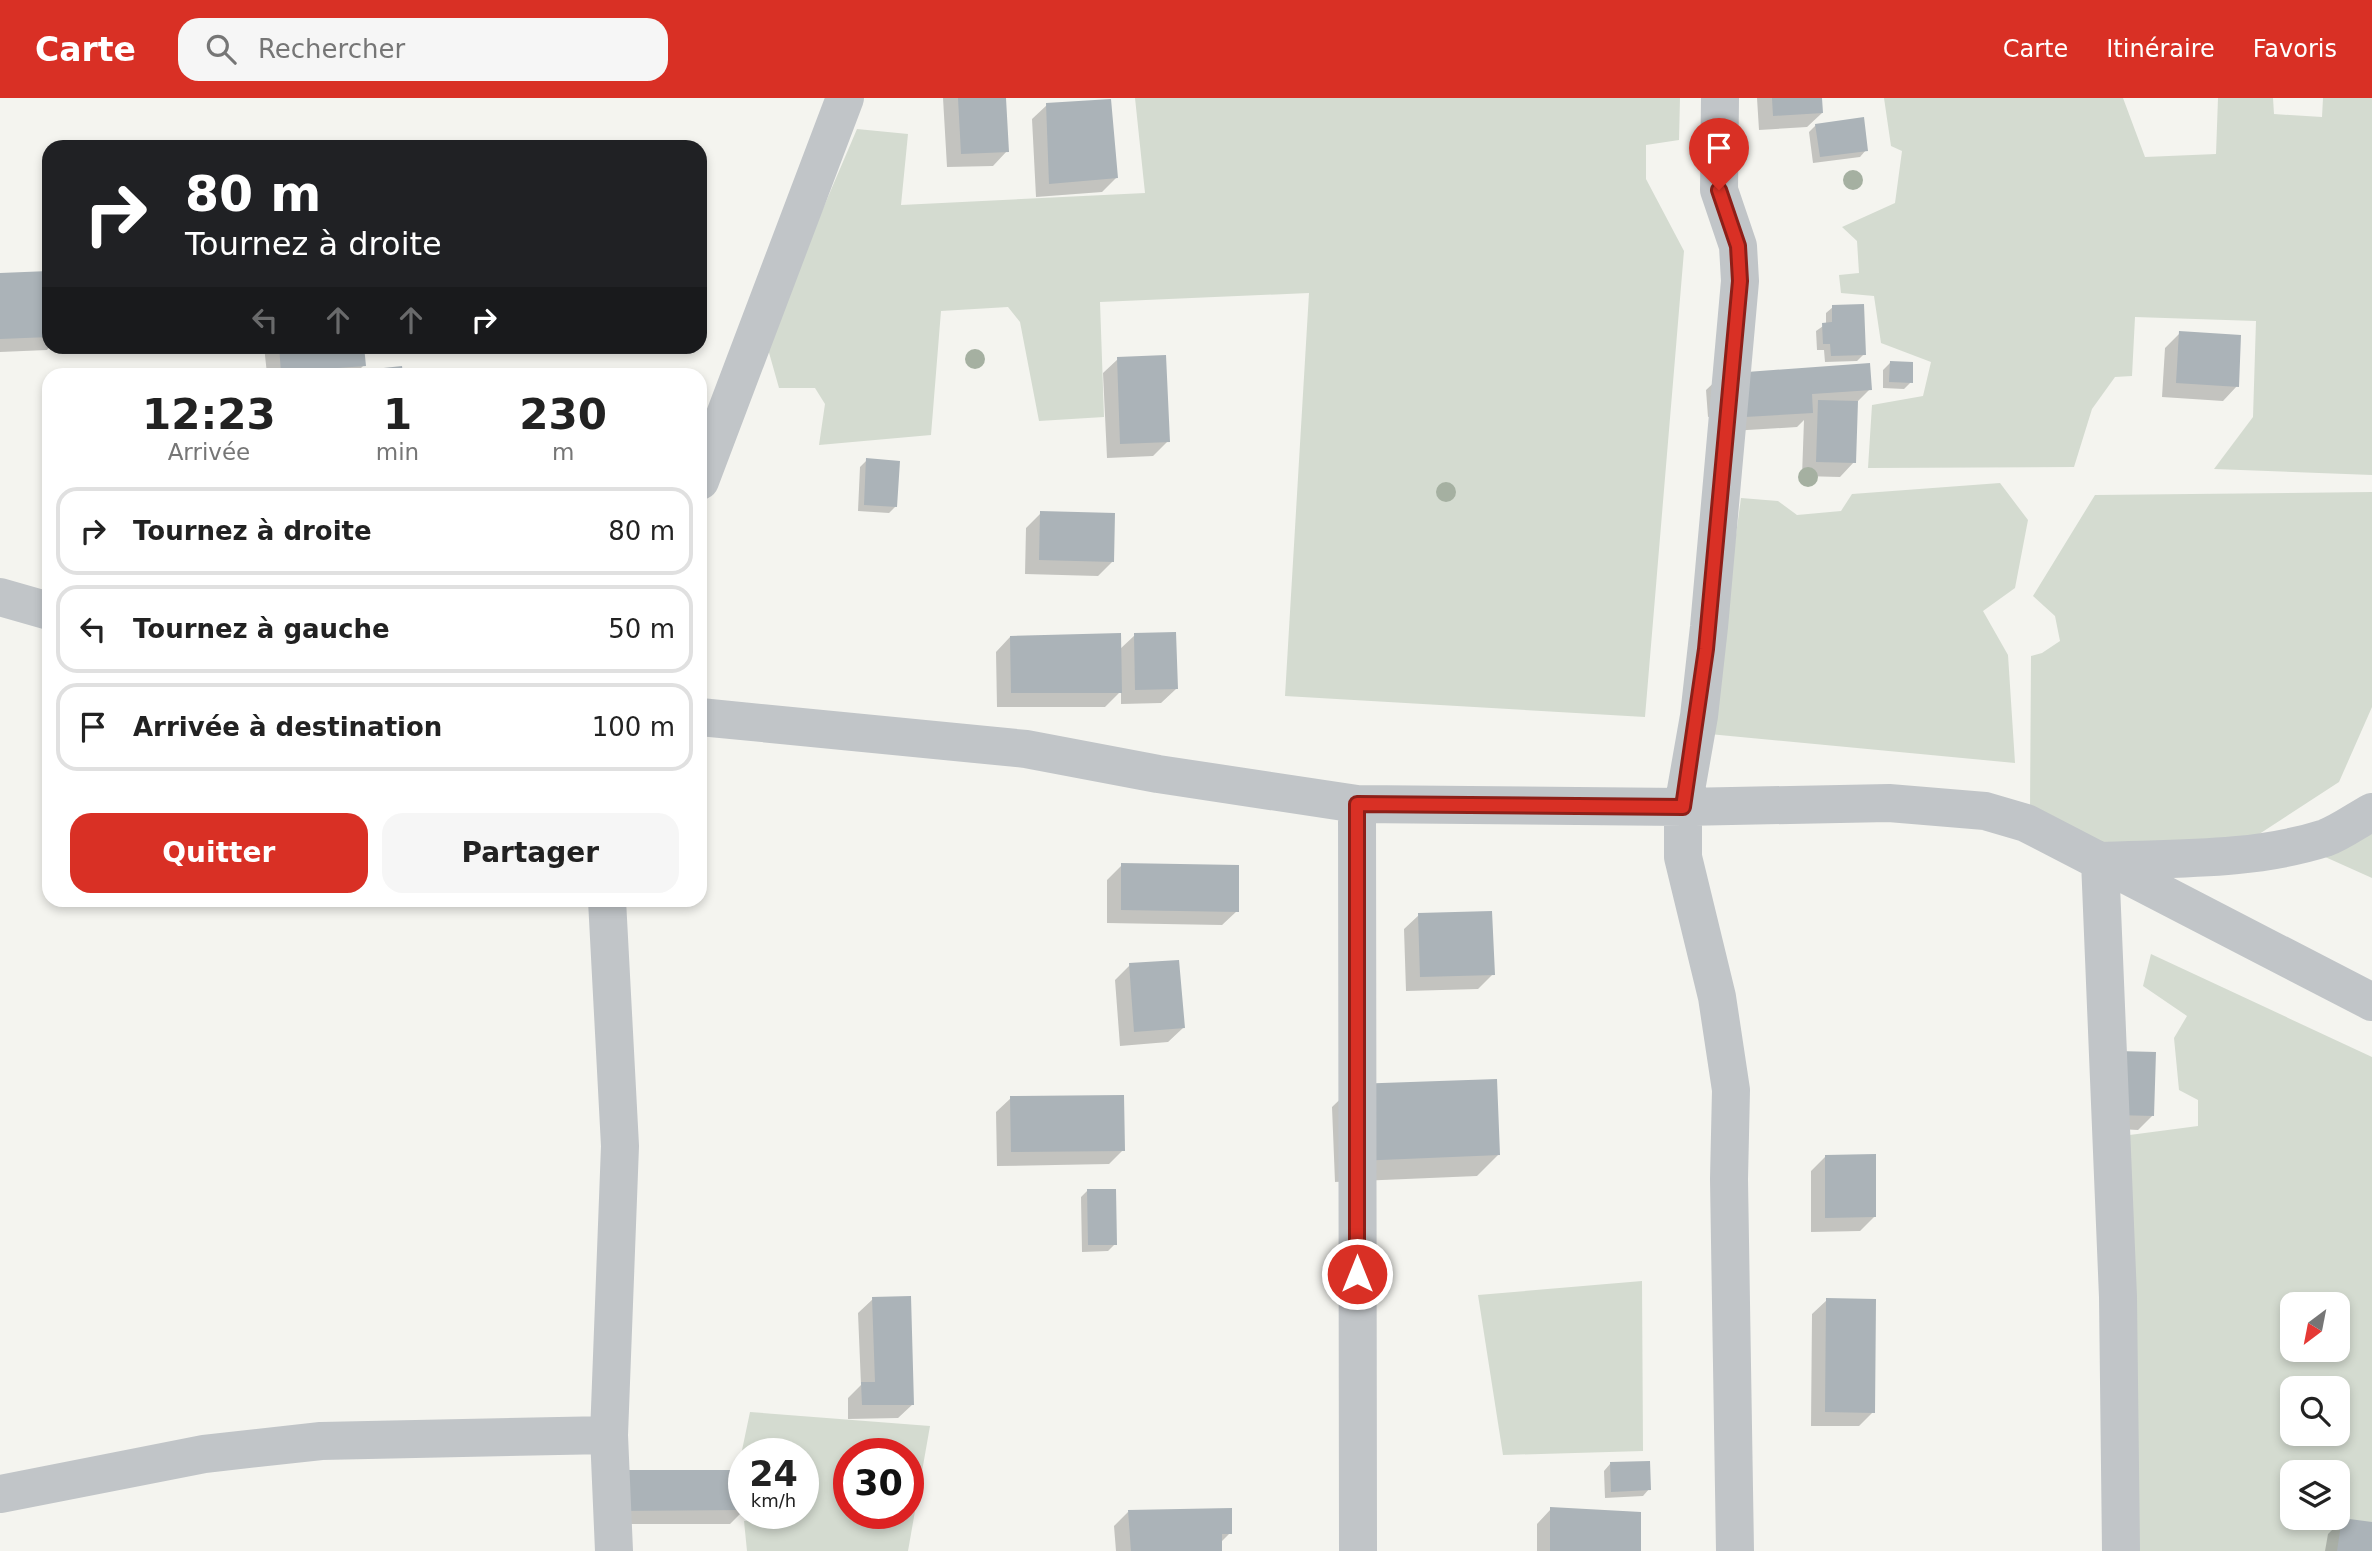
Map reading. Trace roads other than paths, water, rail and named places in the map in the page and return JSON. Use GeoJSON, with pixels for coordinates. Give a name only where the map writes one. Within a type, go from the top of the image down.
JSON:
{"type":"FeatureCollection","features":[{"type":"Feature","properties":{"kind":"street"},"geometry":{"type":"LineString","coordinates":[[707,463],[845,98]]}},
{"type":"Feature","properties":{"kind":"street"},"geometry":{"type":"LineString","coordinates":[[1720,98],[1719,190],[1738,246],[1740,281],[1706,652],[1683,807],[1683,857],[1717,997],[1731,1090],[1728,1179],[1735,1551]]}},
{"type":"Feature","properties":{"kind":"street"},"geometry":{"type":"LineString","coordinates":[[0,597],[42,609]]}},
{"type":"Feature","properties":{"kind":"street"},"geometry":{"type":"LineString","coordinates":[[707,718],[1026,749],[1158,774],[1357,804],[1683,807],[1889,803],[1985,811],[2026,823],[2372,1002]]}},
{"type":"Feature","properties":{"kind":"street"},"geometry":{"type":"LineString","coordinates":[[1357,804],[1358,1551]]}},
{"type":"Feature","properties":{"kind":"street"},"geometry":{"type":"LineString","coordinates":[[2100,861],[2225,856],[2283,847],[2327,837],[2372,812]]}},
{"type":"Feature","properties":{"kind":"street"},"geometry":{"type":"LineString","coordinates":[[2100,861],[2118,1297],[2121,1551]]}},
{"type":"Feature","properties":{"kind":"street"},"geometry":{"type":"LineString","coordinates":[[607,907],[620,1146],[609,1435],[614,1551]]}},
{"type":"Feature","properties":{"kind":"street"},"geometry":{"type":"LineString","coordinates":[[0,1494],[204,1454],[308,1443],[609,1435]]}}]}
